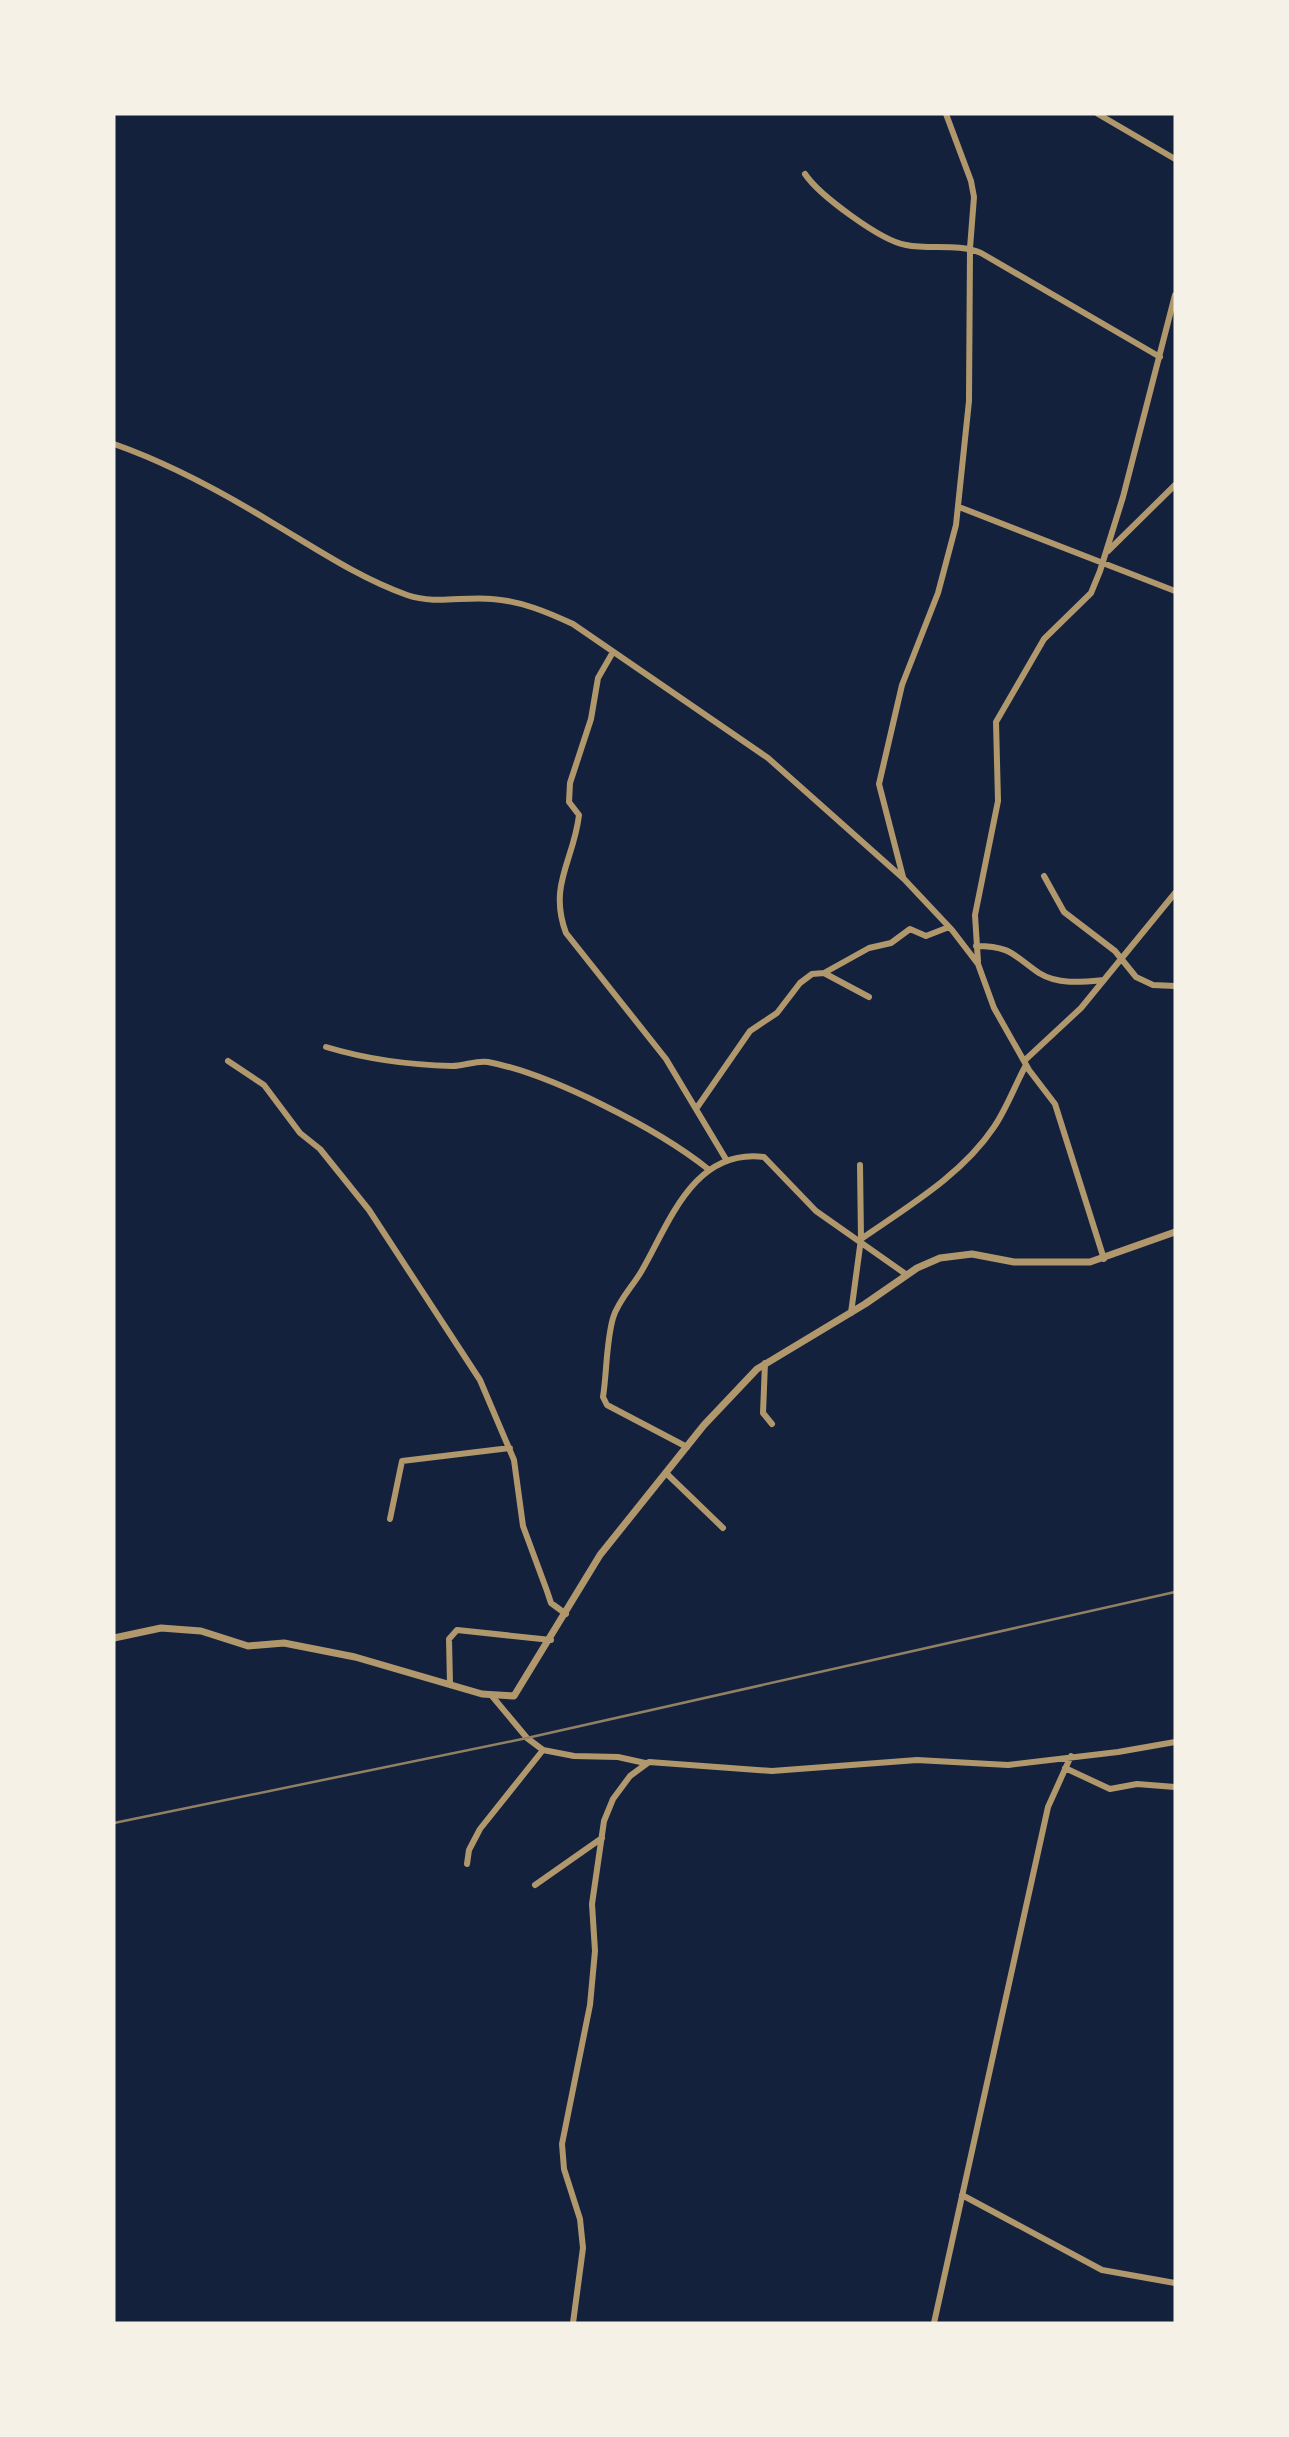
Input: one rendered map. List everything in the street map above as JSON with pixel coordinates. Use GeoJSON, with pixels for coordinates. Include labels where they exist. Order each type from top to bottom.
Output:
{"type":"FeatureCollection","features":[{"type":"Feature","properties":{"kind":"street"},"geometry":{"type":"LineString","coordinates":[[904,879],[890,837],[879,784],[902,685],[938,593],[958,507],[969,401],[970,248],[974,220],[971,181],[946,114]]}},
{"type":"Feature","properties":{"kind":"street"},"geometry":{"type":"LineString","coordinates":[[1098,114],[1175,159]]}},
{"type":"Feature","properties":{"kind":"street"},"geometry":{"type":"LineString","coordinates":[[805,174],[820,192],[841,208],[898,243],[970,248],[1017,272],[1160,357]]}},
{"type":"Feature","properties":{"kind":"street"},"geometry":{"type":"LineString","coordinates":[[1104,1259],[1055,1104],[1025,1063],[994,1008],[978,964],[975,915],[998,801],[996,742],[999,713],[1051,629],[1091,593],[1106,553],[1175,295]]}},
{"type":"Feature","properties":{"kind":"street"},"geometry":{"type":"LineString","coordinates":[[114,444],[146,456],[270,521],[315,550],[407,594],[432,601],[490,598],[534,608],[573,624],[768,758],[904,879],[949,927],[978,964]]}},
{"type":"Feature","properties":{"kind":"street"},"geometry":{"type":"LineString","coordinates":[[1106,553],[1175,485]]}},
{"type":"Feature","properties":{"kind":"street"},"geometry":{"type":"LineString","coordinates":[[958,507],[1175,591]]}},
{"type":"Feature","properties":{"kind":"street"},"geometry":{"type":"LineString","coordinates":[[612,652],[598,678],[591,719],[570,783],[568,796],[579,815],[564,865],[558,906],[566,933],[666,1059],[727,1161]]}},
{"type":"Feature","properties":{"kind":"street"},"geometry":{"type":"LineString","coordinates":[[1044,876],[1064,912],[1101,939],[1144,983],[1175,986]]}},
{"type":"Feature","properties":{"kind":"street"},"geometry":{"type":"LineString","coordinates":[[861,1242],[937,1185],[982,1142],[994,1127],[1025,1063],[1081,1008],[1175,893]]}},
{"type":"Feature","properties":{"kind":"street"},"geometry":{"type":"LineString","coordinates":[[824,973],[869,948],[891,943],[911,929],[926,936],[949,927]]}},
{"type":"Feature","properties":{"kind":"street"},"geometry":{"type":"LineString","coordinates":[[976,946],[1013,951],[1040,974],[1054,978],[1082,983],[1105,980]]}},
{"type":"Feature","properties":{"kind":"street"},"geometry":{"type":"LineString","coordinates":[[696,1109],[750,1031],[777,1013],[800,983],[817,972],[824,973],[869,997]]}},
{"type":"Feature","properties":{"kind":"street"},"geometry":{"type":"LineString","coordinates":[[326,1047],[371,1059],[452,1066],[486,1061],[509,1068],[581,1097],[655,1132],[708,1169]]}},
{"type":"Feature","properties":{"kind":"street"},"geometry":{"type":"LineString","coordinates":[[228,1061],[264,1085],[300,1133],[320,1149],[369,1210],[480,1380],[510,1448],[523,1526],[551,1603],[566,1614]]}},
{"type":"Feature","properties":{"kind":"street"},"geometry":{"type":"LineString","coordinates":[[687,1447],[607,1405],[603,1397],[614,1315],[643,1270],[662,1229],[708,1169],[727,1161],[758,1156],[769,1160],[816,1211],[907,1275]]}},
{"type":"Feature","properties":{"kind":"street"},"geometry":{"type":"LineString","coordinates":[[851,1313],[861,1242],[860,1165]]}},
{"type":"Feature","properties":{"kind":"street"},"geometry":{"type":"LineString","coordinates":[[114,1639],[161,1629],[201,1631],[248,1646],[284,1643],[355,1657],[492,1696],[508,1698],[518,1694],[600,1555],[740,1384],[765,1363],[851,1313],[928,1263],[972,1254],[1014,1262],[1090,1262],[1175,1232]]}},
{"type":"Feature","properties":{"kind":"street"},"geometry":{"type":"LineString","coordinates":[[765,1363],[763,1413],[772,1424]]}},
{"type":"Feature","properties":{"kind":"street"},"geometry":{"type":"LineString","coordinates":[[390,1519],[402,1461],[510,1448]]}},
{"type":"Feature","properties":{"kind":"street"},"geometry":{"type":"LineString","coordinates":[[666,1473],[723,1528]]}},
{"type":"Feature","properties":{"kind":"street"},"geometry":{"type":"LineString","coordinates":[[450,1684],[449,1639],[457,1630],[551,1640]]}},
{"type":"Feature","properties":{"kind":"street"},"geometry":{"type":"LineString","coordinates":[[492,1696],[527,1738],[543,1750],[574,1756],[618,1756],[645,1763],[802,1770],[917,1760],[1009,1765],[1175,1742]]}},
{"type":"Feature","properties":{"kind":"street"},"geometry":{"type":"LineString","coordinates":[[467,1864],[469,1850],[480,1829],[543,1750]]}},
{"type":"Feature","properties":{"kind":"street"},"geometry":{"type":"LineString","coordinates":[[934,2323],[1048,1807],[1071,1756]]}},
{"type":"Feature","properties":{"kind":"street"},"geometry":{"type":"LineString","coordinates":[[573,2323],[583,2248],[580,2218],[564,2169],[562,2144],[590,2005],[595,1951],[592,1904],[604,1821],[621,1786],[645,1763]]}},
{"type":"Feature","properties":{"kind":"street"},"geometry":{"type":"LineString","coordinates":[[1065,1768],[1110,1788],[1137,1784],[1175,1787]]}},
{"type":"Feature","properties":{"kind":"street"},"geometry":{"type":"LineString","coordinates":[[535,1885],[601,1838]]}},
{"type":"Feature","properties":{"kind":"street"},"geometry":{"type":"LineString","coordinates":[[962,2195],[1102,2270],[1175,2283]]}},
{"type":"Feature","properties":{"kind":"railway"},"geometry":{"type":"LineString","coordinates":[[114,1823],[527,1738],[1175,1592]]}}]}
